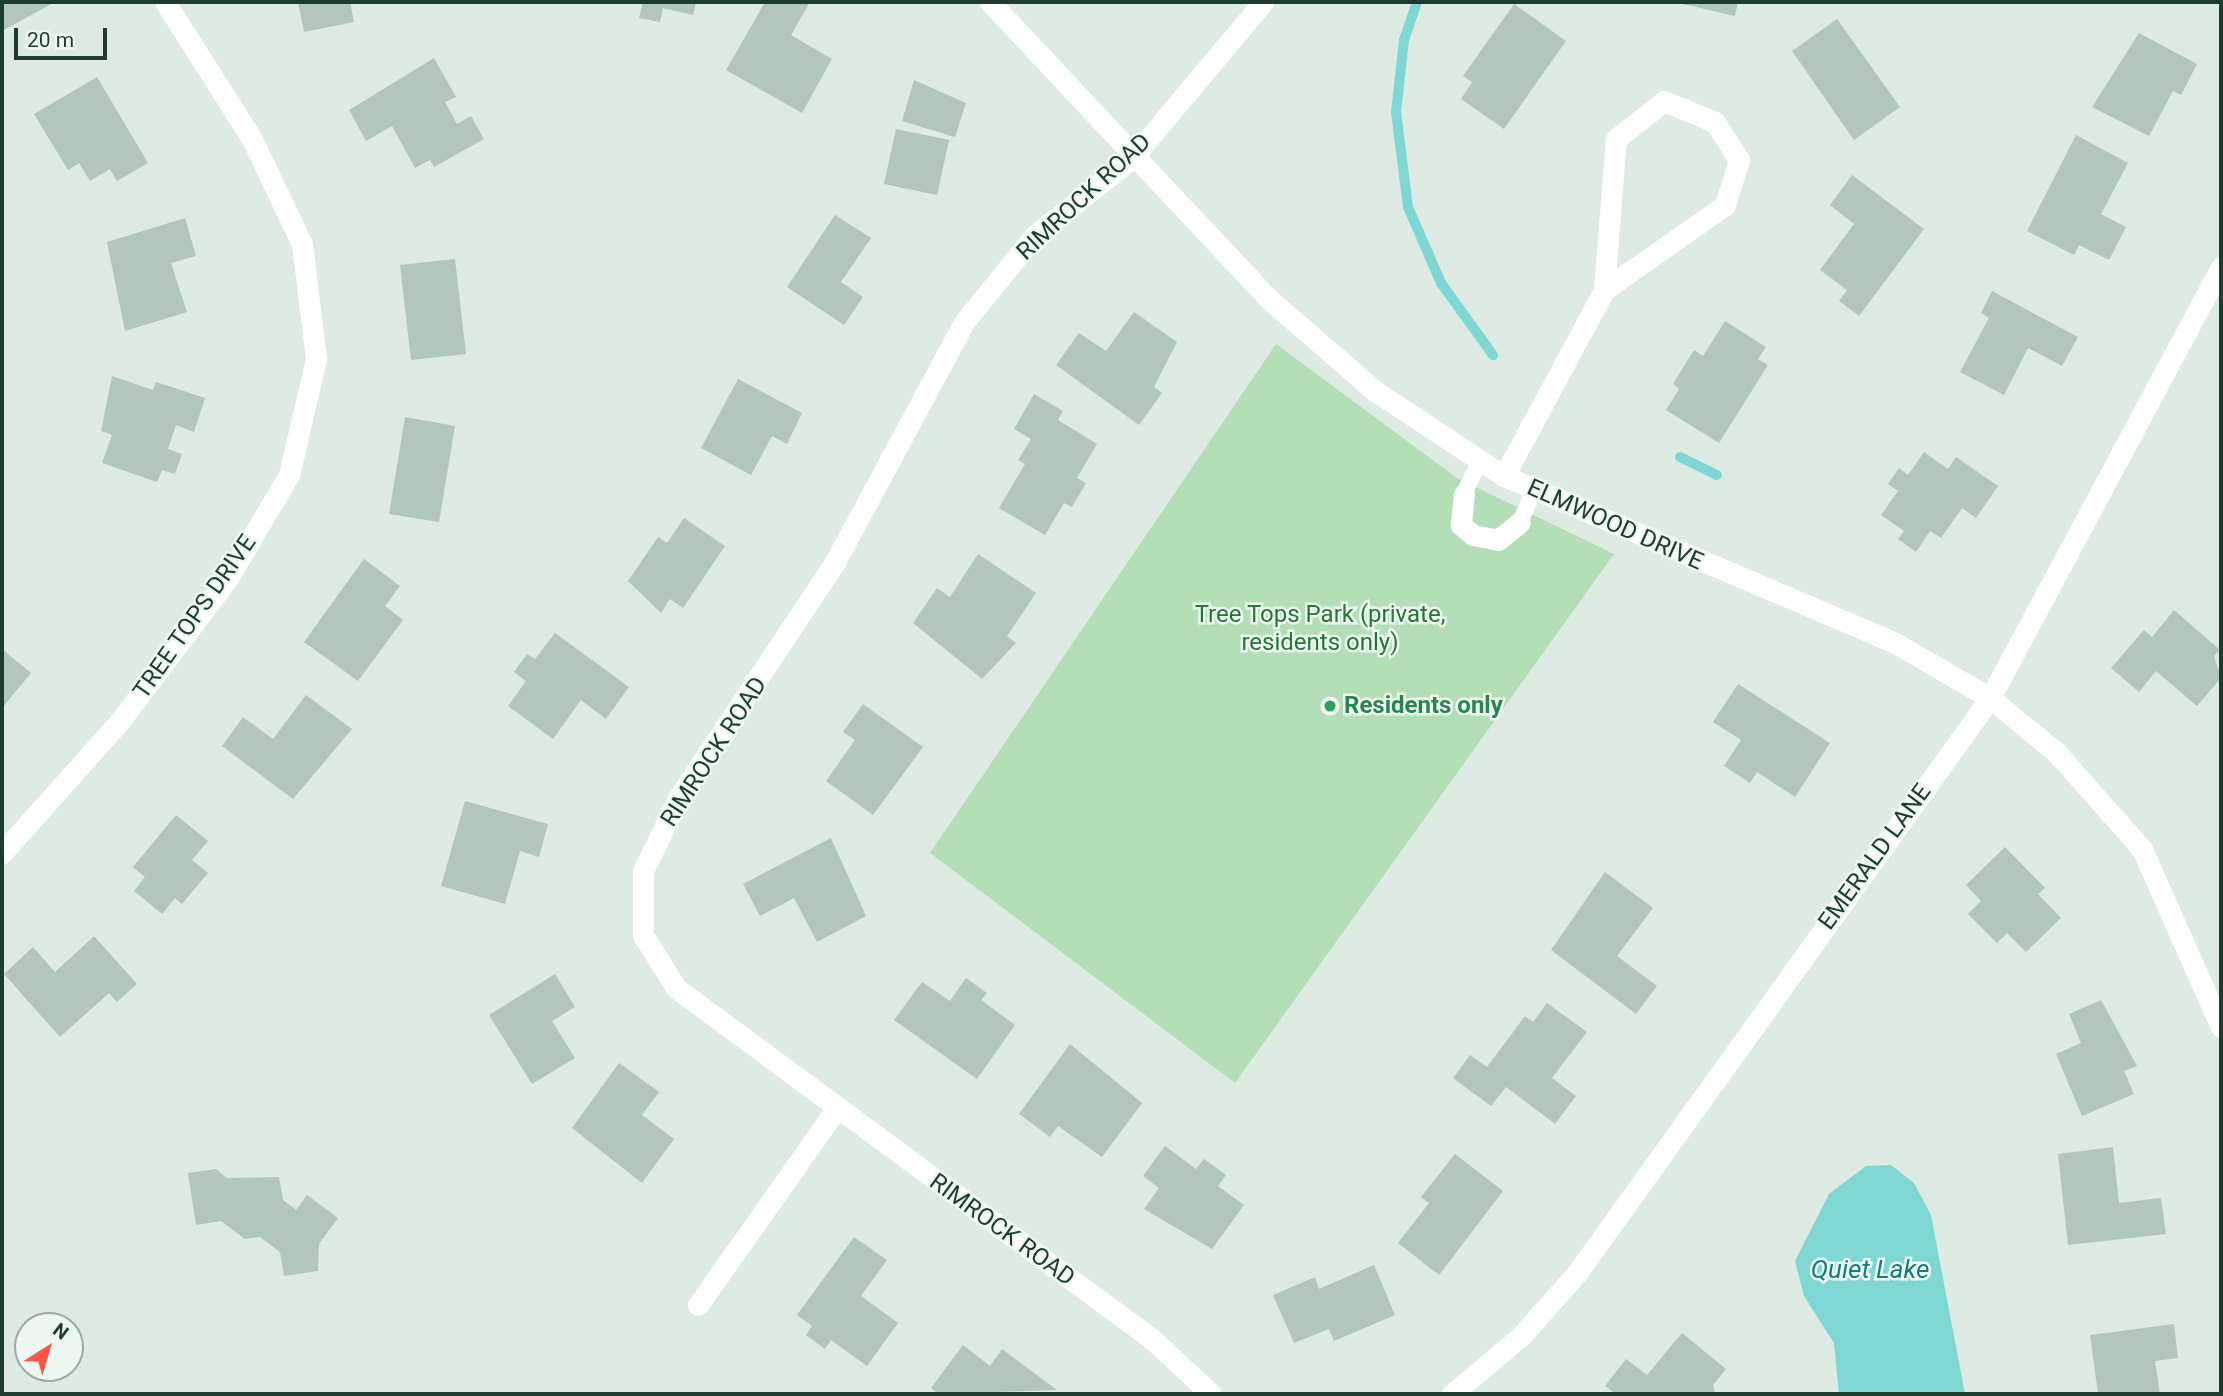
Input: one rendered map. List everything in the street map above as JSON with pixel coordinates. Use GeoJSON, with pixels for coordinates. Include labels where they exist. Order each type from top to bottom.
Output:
{"type":"FeatureCollection","features":[{"type":"Feature","properties":{"kind":"street","name":"TREE TOPS DRIVE"},"geometry":{"type":"LineString","coordinates":[[2,853],[120,721],[228,578],[289,475],[316,359],[302,244],[252,139],[165,2]]}},
{"type":"Feature","properties":{"kind":"street","name":"ELMWOOD DRIVE"},"geometry":{"type":"LineString","coordinates":[[990,2],[1037,45],[1133,156],[1270,300],[1375,391],[1504,476],[1897,644],[1990,698],[2057,753],[2142,849],[2221,1027]]}},
{"type":"Feature","properties":{"kind":"street","name":"RIMROCK ROAD"},"geometry":{"type":"LineString","coordinates":[[1210,1394],[1152,1339],[676,988],[643,935],[643,871],[679,797],[835,562],[965,321],[1035,235],[1133,156],[1263,2]]}},
{"type":"Feature","properties":{"kind":"street"},"geometry":{"type":"LineString","coordinates":[[1504,476],[1604,290],[1616,139],[1664,101],[1715,122],[1739,160],[1725,205],[1604,290]]}},
{"type":"Feature","properties":{"kind":"street","name":"EMERALD LANE"},"geometry":{"type":"LineString","coordinates":[[1452,1394],[1521,1336],[1577,1273],[1990,698],[2221,267]]}},
{"type":"Feature","properties":{"kind":"street"},"geometry":{"type":"LineString","coordinates":[[1464,494],[1461,525],[1473,535],[1498,540],[1520,522]]}},
{"type":"Feature","properties":{"kind":"street"},"geometry":{"type":"LineString","coordinates":[[698,1306],[837,1108]]}},
{"type":"Feature","properties":{"kind":"lane"},"geometry":{"type":"LineString","coordinates":[[1464,494],[1480,460]]}},
{"type":"Feature","properties":{"kind":"lane"},"geometry":{"type":"LineString","coordinates":[[1520,522],[1534,490]]}},
{"type":"Feature","properties":{"kind":"green space","name":"Tree Tops Park (private, residents only)"},"geometry":{"type":"Polygon","coordinates":[[[1276,344],[1457,478],[1614,554],[1235,1083],[930,853],[1276,344]]]}},
{"type":"Feature","properties":{"kind":"water","name":"Quiet Lake"},"geometry":{"type":"Polygon","coordinates":[[[1891,1165],[1914,1183],[1931,1215],[1965,1394],[1839,1394],[1834,1343],[1804,1296],[1795,1261],[1829,1194],[1866,1166],[1891,1165]]]}},
{"type":"Feature","properties":{"kind":"building"},"geometry":{"type":"Polygon","coordinates":[[[2,2],[55,2],[2,31],[2,2]]]}},
{"type":"Feature","properties":{"kind":"building"},"geometry":{"type":"Polygon","coordinates":[[[298,2],[350,2],[354,22],[304,32],[298,2]]]}},
{"type":"Feature","properties":{"kind":"building"},"geometry":{"type":"Polygon","coordinates":[[[643,2],[696,2],[693,15],[663,8],[660,22],[639,18],[643,2]]]}},
{"type":"Feature","properties":{"kind":"building"},"geometry":{"type":"Polygon","coordinates":[[[765,2],[810,2],[791,35],[832,59],[802,113],[726,70],[765,2]]]}},
{"type":"Feature","properties":{"kind":"building"},"geometry":{"type":"Polygon","coordinates":[[[1674,2],[1738,2],[1735,16],[1674,2]]]}},
{"type":"Feature","properties":{"kind":"building"},"geometry":{"type":"Polygon","coordinates":[[[1514,4],[1566,41],[1504,129],[1461,99],[1472,82],[1463,76],[1514,4]]]}},
{"type":"Feature","properties":{"kind":"building"},"geometry":{"type":"Polygon","coordinates":[[[1837,19],[1900,107],[1854,140],[1792,51],[1837,19]]]}},
{"type":"Feature","properties":{"kind":"building"},"geometry":{"type":"Polygon","coordinates":[[[2139,33],[2197,64],[2181,95],[2173,91],[2149,136],[2092,107],[2139,33]]]}},
{"type":"Feature","properties":{"kind":"building"},"geometry":{"type":"Polygon","coordinates":[[[434,58],[456,97],[445,102],[457,124],[471,116],[484,139],[434,167],[430,160],[415,168],[392,126],[366,141],[349,110],[434,58]]]}},
{"type":"Feature","properties":{"kind":"building"},"geometry":{"type":"Polygon","coordinates":[[[97,77],[148,163],[117,181],[110,169],[90,181],[79,163],[68,170],[34,114],[97,77]]]}},
{"type":"Feature","properties":{"kind":"building"},"geometry":{"type":"Polygon","coordinates":[[[914,80],[966,103],[955,137],[902,121],[914,80]]]}},
{"type":"Feature","properties":{"kind":"building"},"geometry":{"type":"Polygon","coordinates":[[[896,129],[949,140],[937,195],[884,184],[896,129]]]}},
{"type":"Feature","properties":{"kind":"building"},"geometry":{"type":"Polygon","coordinates":[[[2076,135],[2128,163],[2101,214],[2126,227],[2109,260],[2079,245],[2074,255],[2027,231],[2076,135]]]}},
{"type":"Feature","properties":{"kind":"building"},"geometry":{"type":"Polygon","coordinates":[[[1852,175],[1924,229],[1859,316],[1839,301],[1847,290],[1820,270],[1854,224],[1830,205],[1852,175]]]}},
{"type":"Feature","properties":{"kind":"building"},"geometry":{"type":"Polygon","coordinates":[[[835,215],[871,238],[841,282],[863,297],[844,325],[787,287],[835,215]]]}},
{"type":"Feature","properties":{"kind":"building"},"geometry":{"type":"Polygon","coordinates":[[[185,218],[196,256],[171,263],[187,312],[125,331],[107,242],[185,218]]]}},
{"type":"Feature","properties":{"kind":"building"},"geometry":{"type":"Polygon","coordinates":[[[455,259],[466,354],[411,360],[400,265],[455,259]]]}},
{"type":"Feature","properties":{"kind":"building"},"geometry":{"type":"Polygon","coordinates":[[[1992,291],[2078,337],[2062,366],[2028,348],[2004,395],[1960,372],[1989,318],[1981,313],[1992,291]]]}},
{"type":"Feature","properties":{"kind":"building"},"geometry":{"type":"Polygon","coordinates":[[[1134,312],[1177,342],[1154,387],[1162,393],[1139,425],[1056,365],[1079,333],[1106,351],[1134,312]]]}},
{"type":"Feature","properties":{"kind":"building"},"geometry":{"type":"Polygon","coordinates":[[[1725,321],[1766,347],[1758,359],[1768,365],[1719,443],[1666,410],[1679,389],[1673,384],[1694,350],[1703,356],[1725,321]]]}},
{"type":"Feature","properties":{"kind":"building"},"geometry":{"type":"Polygon","coordinates":[[[112,376],[153,390],[156,382],[205,398],[194,432],[176,425],[168,449],[182,454],[175,474],[162,470],[157,482],[102,463],[112,435],[101,431],[112,376]]]}},
{"type":"Feature","properties":{"kind":"building"},"geometry":{"type":"Polygon","coordinates":[[[738,379],[802,413],[787,444],[772,436],[751,475],[701,448],[738,379]]]}},
{"type":"Feature","properties":{"kind":"building"},"geometry":{"type":"Polygon","coordinates":[[[1034,394],[1063,411],[1058,420],[1097,444],[1077,478],[1086,483],[1072,507],[1064,503],[1045,535],[999,508],[1025,464],[1018,460],[1031,439],[1014,429],[1034,394]]]}},
{"type":"Feature","properties":{"kind":"building"},"geometry":{"type":"Polygon","coordinates":[[[405,417],[455,426],[439,522],[389,514],[405,417]]]}},
{"type":"Feature","properties":{"kind":"building"},"geometry":{"type":"Polygon","coordinates":[[[1924,452],[1948,469],[1956,457],[1998,486],[1976,518],[1962,508],[1941,538],[1930,531],[1916,552],[1898,539],[1904,531],[1881,515],[1898,491],[1888,484],[1899,468],[1908,475],[1924,452]]]}},
{"type":"Feature","properties":{"kind":"building"},"geometry":{"type":"Polygon","coordinates":[[[684,518],[725,546],[683,608],[670,599],[661,613],[628,581],[658,537],[667,543],[684,518]]]}},
{"type":"Feature","properties":{"kind":"building"},"geometry":{"type":"Polygon","coordinates":[[[978,554],[1036,593],[1007,636],[1016,643],[982,679],[913,623],[937,588],[950,597],[978,554]]]}},
{"type":"Feature","properties":{"kind":"building"},"geometry":{"type":"Polygon","coordinates":[[[364,559],[400,586],[385,606],[403,620],[358,681],[304,642],[364,559]]]}},
{"type":"Feature","properties":{"kind":"building"},"geometry":{"type":"Polygon","coordinates":[[[2174,610],[2220,650],[2214,656],[2221,678],[2197,706],[2156,671],[2139,692],[2111,668],[2144,630],[2152,637],[2174,610]]]}},
{"type":"Feature","properties":{"kind":"building"},"geometry":{"type":"Polygon","coordinates":[[[555,633],[629,687],[606,719],[581,700],[553,739],[508,706],[526,681],[514,672],[527,654],[535,659],[555,633]]]}},
{"type":"Feature","properties":{"kind":"building"},"geometry":{"type":"Polygon","coordinates":[[[2,649],[31,673],[2,708],[2,649]]]}},
{"type":"Feature","properties":{"kind":"building"},"geometry":{"type":"Polygon","coordinates":[[[1738,684],[1830,743],[1795,797],[1757,772],[1750,783],[1724,766],[1741,740],[1713,722],[1738,684]]]}},
{"type":"Feature","properties":{"kind":"building"},"geometry":{"type":"Polygon","coordinates":[[[306,695],[352,729],[293,799],[222,746],[243,717],[273,739],[306,695]]]}},
{"type":"Feature","properties":{"kind":"building"},"geometry":{"type":"Polygon","coordinates":[[[863,704],[923,747],[873,815],[826,781],[855,740],[843,732],[863,704]]]}},
{"type":"Feature","properties":{"kind":"building"},"geometry":{"type":"Polygon","coordinates":[[[465,801],[548,824],[539,857],[520,851],[505,904],[441,886],[465,801]]]}},
{"type":"Feature","properties":{"kind":"building"},"geometry":{"type":"Polygon","coordinates":[[[176,815],[208,841],[192,860],[208,873],[182,904],[175,898],[162,914],[134,891],[145,877],[133,867],[176,815]]]}},
{"type":"Feature","properties":{"kind":"building"},"geometry":{"type":"Polygon","coordinates":[[[831,838],[866,916],[817,942],[794,898],[760,916],[743,884],[831,838]]]}},
{"type":"Feature","properties":{"kind":"building"},"geometry":{"type":"Polygon","coordinates":[[[2005,847],[2045,888],[2038,894],[2061,918],[2026,952],[2007,933],[1997,943],[1968,914],[1981,901],[1966,885],[2005,847]]]}},
{"type":"Feature","properties":{"kind":"building"},"geometry":{"type":"Polygon","coordinates":[[[1605,872],[1653,908],[1617,956],[1657,986],[1636,1014],[1551,950],[1605,872]]]}},
{"type":"Feature","properties":{"kind":"building"},"geometry":{"type":"Polygon","coordinates":[[[94,936],[137,984],[117,1002],[109,993],[60,1037],[4,974],[33,947],[55,972],[94,936]]]}},
{"type":"Feature","properties":{"kind":"building"},"geometry":{"type":"Polygon","coordinates":[[[555,974],[575,1007],[552,1021],[575,1058],[532,1084],[489,1015],[555,974]]]}},
{"type":"Feature","properties":{"kind":"building"},"geometry":{"type":"Polygon","coordinates":[[[966,978],[987,993],[981,1000],[1015,1025],[977,1079],[894,1020],[922,982],[950,1001],[966,978]]]}},
{"type":"Feature","properties":{"kind":"building"},"geometry":{"type":"Polygon","coordinates":[[[2101,1000],[2137,1066],[2124,1071],[2134,1094],[2082,1116],[2056,1054],[2081,1043],[2069,1014],[2101,1000]]]}},
{"type":"Feature","properties":{"kind":"building"},"geometry":{"type":"Polygon","coordinates":[[[1547,1003],[1587,1032],[1552,1078],[1576,1096],[1555,1124],[1506,1087],[1491,1106],[1453,1078],[1470,1055],[1487,1067],[1525,1016],[1533,1022],[1547,1003]]]}},
{"type":"Feature","properties":{"kind":"building"},"geometry":{"type":"Polygon","coordinates":[[[1070,1044],[1142,1103],[1102,1157],[1058,1126],[1050,1137],[1019,1114],[1070,1044]]]}},
{"type":"Feature","properties":{"kind":"building"},"geometry":{"type":"Polygon","coordinates":[[[619,1063],[659,1092],[642,1115],[674,1139],[642,1183],[572,1128],[619,1063]]]}},
{"type":"Feature","properties":{"kind":"building"},"geometry":{"type":"Polygon","coordinates":[[[1165,1146],[1196,1169],[1204,1159],[1226,1175],[1218,1186],[1244,1205],[1212,1249],[1144,1209],[1159,1188],[1143,1176],[1165,1146]]]}},
{"type":"Feature","properties":{"kind":"building"},"geometry":{"type":"Polygon","coordinates":[[[2113,1147],[2119,1203],[2161,1198],[2166,1234],[2068,1245],[2058,1154],[2113,1147]]]}},
{"type":"Feature","properties":{"kind":"building"},"geometry":{"type":"Polygon","coordinates":[[[1455,1154],[1503,1191],[1439,1275],[1398,1243],[1429,1203],[1421,1197],[1455,1154]]]}},
{"type":"Feature","properties":{"kind":"building"},"geometry":{"type":"Polygon","coordinates":[[[216,1169],[227,1178],[279,1177],[283,1200],[296,1210],[307,1195],[338,1218],[319,1244],[318,1271],[284,1276],[280,1252],[260,1237],[245,1239],[221,1221],[196,1225],[188,1173],[216,1169]]]}},
{"type":"Feature","properties":{"kind":"building"},"geometry":{"type":"Polygon","coordinates":[[[854,1237],[887,1260],[861,1296],[898,1323],[867,1366],[831,1340],[825,1349],[806,1335],[812,1326],[797,1315],[854,1237]]]}},
{"type":"Feature","properties":{"kind":"building"},"geometry":{"type":"Polygon","coordinates":[[[1374,1265],[1395,1315],[1334,1341],[1329,1329],[1294,1343],[1273,1295],[1315,1277],[1319,1289],[1374,1265]]]}},
{"type":"Feature","properties":{"kind":"building"},"geometry":{"type":"Polygon","coordinates":[[[2174,1324],[2178,1358],[2155,1361],[2160,1394],[2098,1394],[2090,1335],[2174,1324]]]}},
{"type":"Feature","properties":{"kind":"building"},"geometry":{"type":"Polygon","coordinates":[[[1682,1333],[1726,1369],[1713,1385],[1715,1394],[1616,1394],[1605,1386],[1626,1359],[1647,1375],[1682,1333]]]}},
{"type":"Feature","properties":{"kind":"building"},"geometry":{"type":"Polygon","coordinates":[[[963,1345],[990,1366],[1002,1349],[1057,1390],[939,1394],[931,1388],[963,1345]]]}},
{"type":"Feature","properties":{"kind":"waterway"},"geometry":{"type":"LineString","coordinates":[[1417,2],[1404,40],[1396,112],[1408,207],[1441,283],[1493,355]]}},
{"type":"Feature","properties":{"kind":"waterway"},"geometry":{"type":"LineString","coordinates":[[1680,457],[1717,475]]}},
{"type":"Feature","properties":{"kind":"place","name":"Residents only"},"geometry":{"type":"Point","coordinates":[1330,706]}}]}
